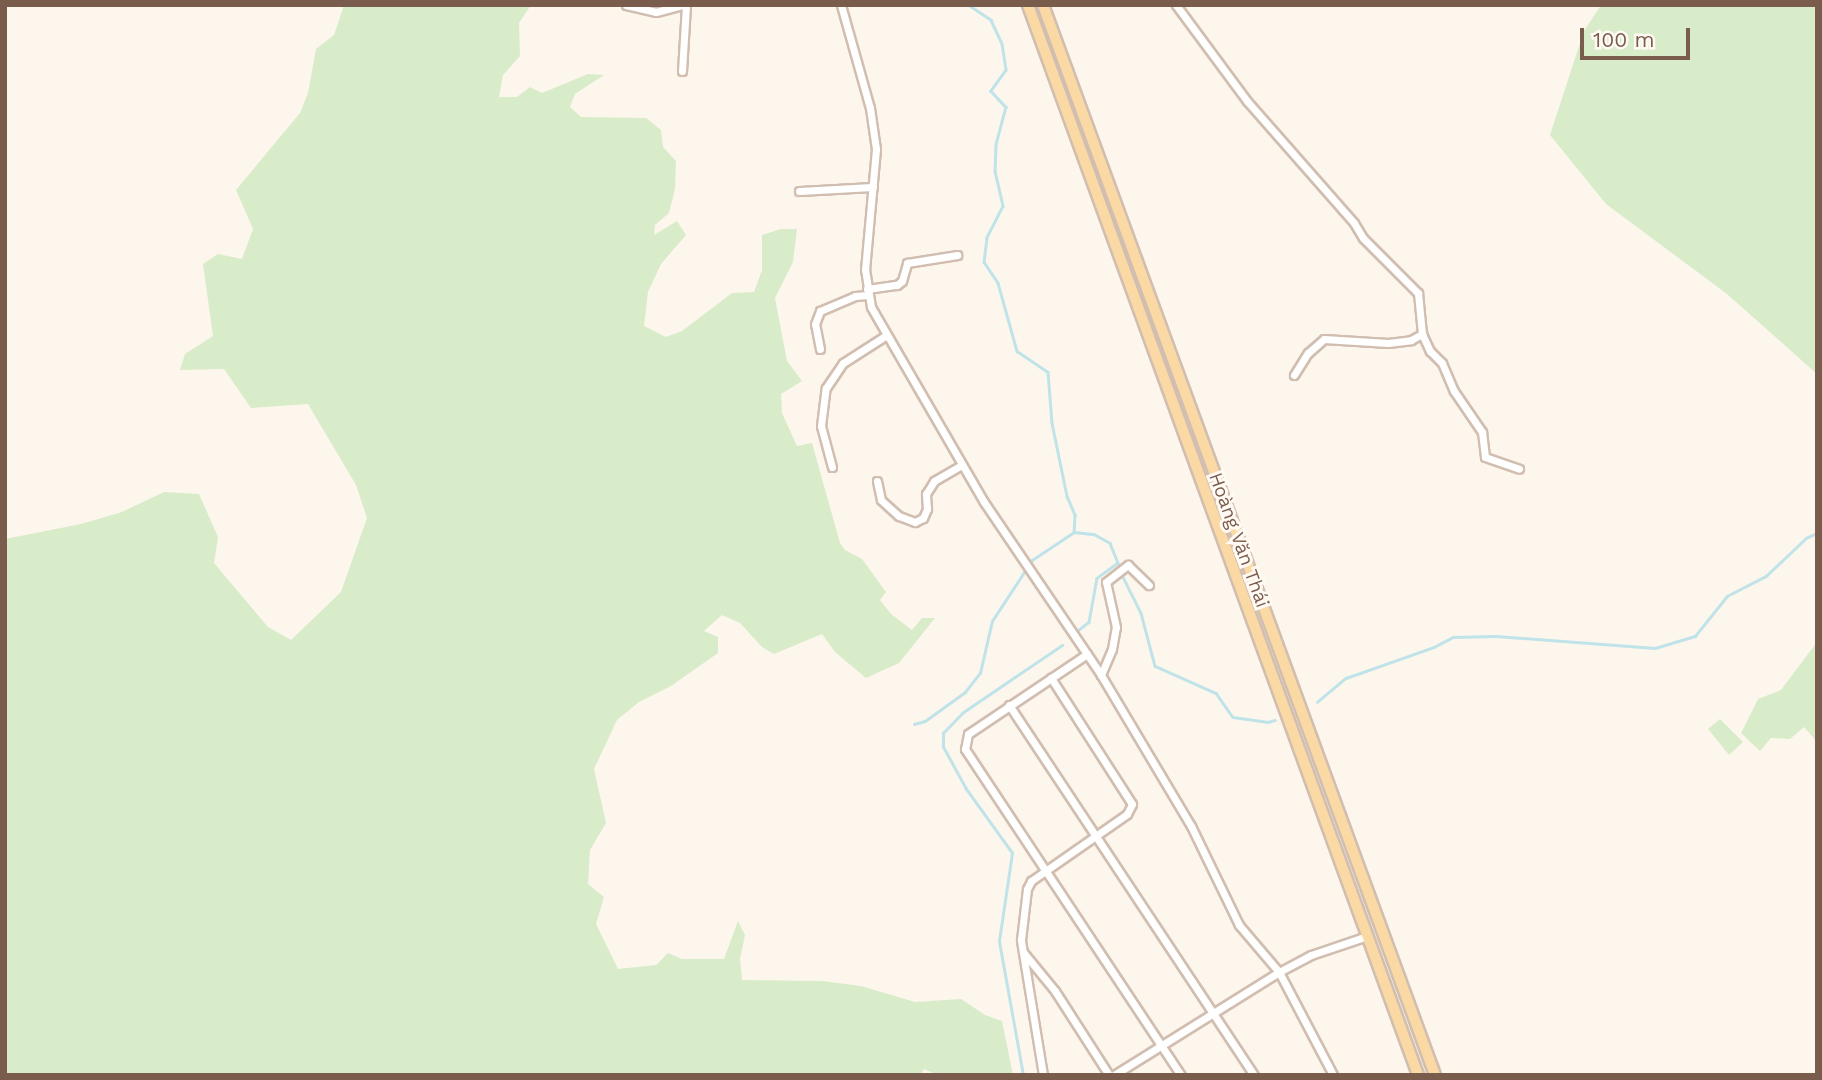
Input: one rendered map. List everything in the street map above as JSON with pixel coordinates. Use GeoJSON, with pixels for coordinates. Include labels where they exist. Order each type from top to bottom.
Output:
{"type":"FeatureCollection","features":[{"type":"Feature","properties":{"kind":"main road","name":"Hoàng Văn Thái"},"geometry":{"type":"LineString","coordinates":[[1027,5],[1418,1075]]}},
{"type":"Feature","properties":{"kind":"main road","name":"Hoàng Văn Thái"},"geometry":{"type":"LineString","coordinates":[[1043,5],[1435,1075]]}},
{"type":"Feature","properties":{"kind":"main road"},"geometry":{"type":"LineString","coordinates":[[1367,936],[1381,931]]}},
{"type":"Feature","properties":{"kind":"street"},"geometry":{"type":"LineString","coordinates":[[626,5],[656,12],[685,5],[682,71]]}},
{"type":"Feature","properties":{"kind":"street"},"geometry":{"type":"LineString","coordinates":[[841,5],[870,108],[876,149],[865,269],[867,292],[885,336],[962,465],[1101,675],[1191,827],[1238,925],[1279,972],[1333,1075]]}},
{"type":"Feature","properties":{"kind":"street"},"geometry":{"type":"LineString","coordinates":[[1176,5],[1247,101],[1354,223],[1363,238],[1418,293],[1422,334],[1442,363],[1454,391],[1482,432],[1485,457],[1519,469]]}},
{"type":"Feature","properties":{"kind":"street"},"geometry":{"type":"LineString","coordinates":[[799,191],[873,187]]}},
{"type":"Feature","properties":{"kind":"street"},"geometry":{"type":"LineString","coordinates":[[820,349],[815,324],[820,311],[845,299],[897,285],[902,281],[907,263],[957,255]]}},
{"type":"Feature","properties":{"kind":"street"},"geometry":{"type":"LineString","coordinates":[[1294,375],[1308,354],[1324,339],[1388,343],[1411,340],[1422,334]]}},
{"type":"Feature","properties":{"kind":"street"},"geometry":{"type":"LineString","coordinates":[[832,467],[821,426],[826,387],[843,363],[885,336]]}},
{"type":"Feature","properties":{"kind":"street"},"geometry":{"type":"LineString","coordinates":[[877,481],[881,500],[899,516],[915,522],[923,518],[927,509],[926,494],[934,481],[962,465]]}},
{"type":"Feature","properties":{"kind":"street"},"geometry":{"type":"LineString","coordinates":[[1101,675],[1112,649],[1116,627],[1107,587],[1108,578],[1128,565],[1149,585]]}},
{"type":"Feature","properties":{"kind":"street"},"geometry":{"type":"LineString","coordinates":[[1087,654],[968,734],[965,749],[1181,1075]]}},
{"type":"Feature","properties":{"kind":"street"},"geometry":{"type":"LineString","coordinates":[[1043,1075],[1021,940],[1027,889],[1031,881],[1128,814],[1131,800],[1051,678]]}},
{"type":"Feature","properties":{"kind":"street"},"geometry":{"type":"LineString","coordinates":[[1009,705],[1254,1075]]}},
{"type":"Feature","properties":{"kind":"street"},"geometry":{"type":"LineString","coordinates":[[1114,1075],[1279,972],[1311,955],[1367,936]]}},
{"type":"Feature","properties":{"kind":"street"},"geometry":{"type":"LineString","coordinates":[[1023,952],[1055,991],[1109,1075]]}},
{"type":"Feature","properties":{"kind":"green space"},"geometry":{"type":"Polygon","coordinates":[[[344,5],[531,5],[519,23],[520,56],[503,75],[499,97],[517,97],[530,87],[542,93],[588,74],[604,75],[575,94],[570,107],[581,117],[646,118],[661,130],[663,147],[676,161],[675,189],[669,213],[655,225],[654,235],[677,221],[686,235],[661,264],[648,292],[644,326],[666,337],[682,331],[732,293],[754,292],[762,270],[762,235],[781,229],[797,229],[793,262],[775,298],[787,361],[802,381],[781,394],[782,413],[797,446],[812,443],[840,543],[845,550],[862,559],[886,592],[880,600],[891,614],[912,630],[922,618],[935,618],[899,663],[866,678],[835,652],[822,634],[774,654],[762,647],[740,623],[722,615],[704,631],[718,637],[718,653],[671,686],[639,702],[617,720],[594,769],[606,823],[590,850],[588,884],[604,897],[596,924],[618,969],[656,965],[668,953],[682,959],[724,959],[738,921],[745,935],[740,959],[742,980],[822,981],[861,986],[915,1002],[961,999],[985,1015],[1002,1021],[1013,1075],[938,1075],[924,1069],[920,1075],[5,1075],[5,539],[81,524],[122,512],[164,492],[199,494],[218,537],[214,563],[268,627],[291,640],[341,592],[367,518],[356,485],[308,404],[251,408],[224,369],[180,370],[185,354],[213,336],[203,264],[218,254],[242,259],[253,229],[236,190],[300,113],[308,93],[316,49],[334,35],[344,5]]]}},
{"type":"Feature","properties":{"kind":"green space"},"geometry":{"type":"Polygon","coordinates":[[[1601,5],[1817,5],[1817,374],[1727,294],[1606,204],[1550,135],[1584,31],[1601,5]]]}},
{"type":"Feature","properties":{"kind":"green space"},"geometry":{"type":"Polygon","coordinates":[[[1817,642],[1817,742],[1804,727],[1790,739],[1771,738],[1760,751],[1741,733],[1758,699],[1781,690],[1817,642]]]}},
{"type":"Feature","properties":{"kind":"green space"},"geometry":{"type":"Polygon","coordinates":[[[1720,719],[1743,742],[1729,755],[1708,729],[1720,719]]]}},
{"type":"Feature","properties":{"kind":"waterway"},"geometry":{"type":"LineString","coordinates":[[969,5],[991,20],[1002,44],[1006,70],[991,91],[1006,107],[996,144],[995,171],[1003,206],[987,238],[984,262],[998,283],[1017,351],[1048,372],[1052,423],[1067,496],[1075,515],[1074,532]]}},
{"type":"Feature","properties":{"kind":"waterway"},"geometry":{"type":"LineString","coordinates":[[914,724],[925,721],[965,692],[980,673],[992,621],[1032,560],[1074,532],[1094,534],[1110,543],[1118,563],[1097,578],[1089,622],[1078,631]]}},
{"type":"Feature","properties":{"kind":"waterway"},"geometry":{"type":"LineString","coordinates":[[1317,702],[1346,678],[1434,647],[1453,637],[1496,636],[1655,648],[1695,636],[1727,596],[1766,576],[1806,538],[1817,533]]}},
{"type":"Feature","properties":{"kind":"waterway"},"geometry":{"type":"LineString","coordinates":[[1122,575],[1141,613],[1155,666],[1216,693],[1233,717],[1268,722],[1275,720]]}},
{"type":"Feature","properties":{"kind":"waterway"},"geometry":{"type":"LineString","coordinates":[[1023,1075],[999,941],[1012,853],[966,789],[943,747],[943,733],[962,713],[1062,645]]}}]}
